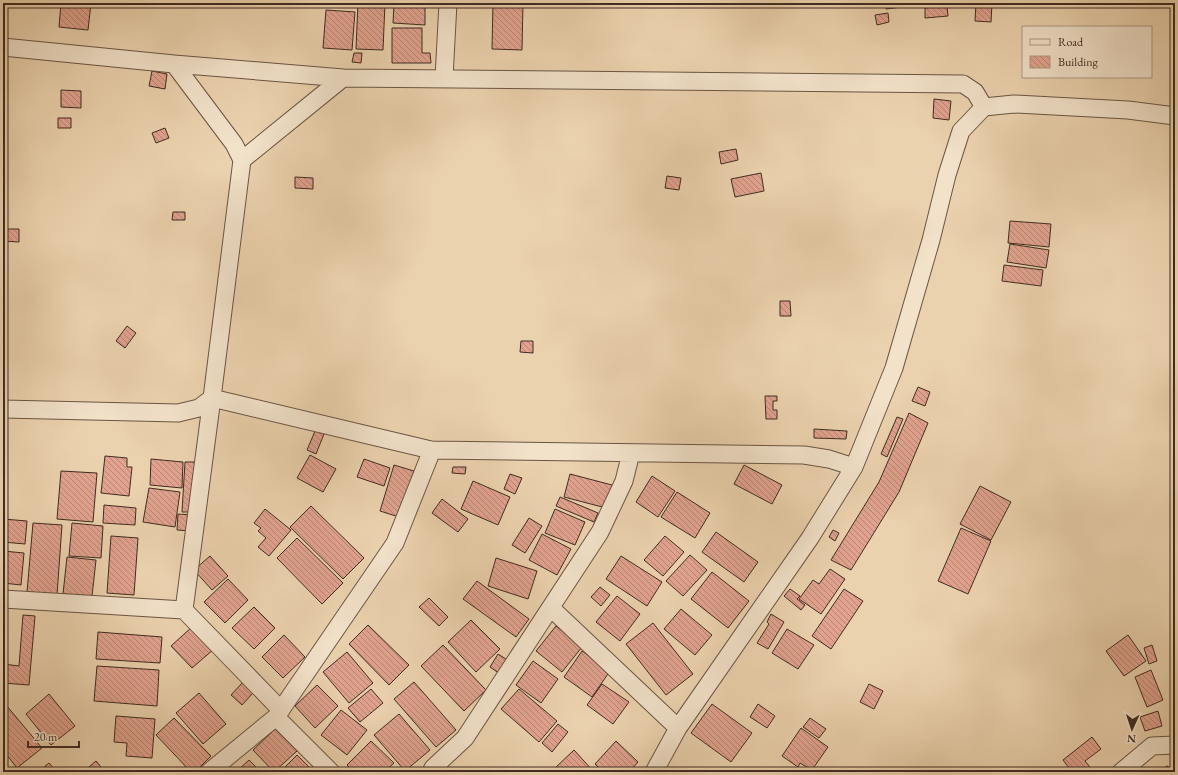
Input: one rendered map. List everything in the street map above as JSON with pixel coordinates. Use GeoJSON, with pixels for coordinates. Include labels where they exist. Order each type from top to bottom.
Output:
{"type":"FeatureCollection","features":[{"type":"Feature","properties":{"kind":"street"},"geometry":{"type":"LineString","coordinates":[[444,78],[448,3]]}},
{"type":"Feature","properties":{"kind":"street"},"geometry":{"type":"LineString","coordinates":[[3,47],[174,64],[343,78],[963,84],[975,92],[984,107]]}},
{"type":"Feature","properties":{"kind":"street"},"geometry":{"type":"LineString","coordinates":[[174,64],[234,144],[242,160],[184,610]]}},
{"type":"Feature","properties":{"kind":"street"},"geometry":{"type":"LineString","coordinates":[[242,160],[343,78]]}},
{"type":"Feature","properties":{"kind":"street"},"geometry":{"type":"LineString","coordinates":[[654,772],[678,728],[810,538],[854,467],[894,368],[931,240],[947,175],[961,131],[984,107],[1014,104],[1128,110],[1175,116]]}},
{"type":"Feature","properties":{"kind":"street"},"geometry":{"type":"LineString","coordinates":[[3,409],[178,413],[199,408],[212,398]]}},
{"type":"Feature","properties":{"kind":"street"},"geometry":{"type":"LineString","coordinates":[[212,398],[432,450],[804,455],[829,459],[854,467]]}},
{"type":"Feature","properties":{"kind":"street"},"geometry":{"type":"LineString","coordinates":[[209,772],[278,714],[395,543],[432,450]]}},
{"type":"Feature","properties":{"kind":"street"},"geometry":{"type":"LineString","coordinates":[[431,772],[433,768],[465,738],[600,532],[624,481],[631,453]]}},
{"type":"Feature","properties":{"kind":"street"},"geometry":{"type":"LineString","coordinates":[[3,599],[184,610],[332,772]]}},
{"type":"Feature","properties":{"kind":"street"},"geometry":{"type":"LineString","coordinates":[[551,608],[678,728]]}},
{"type":"Feature","properties":{"kind":"street"},"geometry":{"type":"LineString","coordinates":[[1121,772],[1152,746],[1175,745]]}},
{"type":"Feature","properties":{"kind":"building"},"geometry":{"type":"Polygon","coordinates":[[[61,3],[91,3],[88,30],[59,27],[61,3]]]}},
{"type":"Feature","properties":{"kind":"building"},"geometry":{"type":"Polygon","coordinates":[[[124,3],[153,3],[153,6],[124,3]]]}},
{"type":"Feature","properties":{"kind":"building"},"geometry":{"type":"Polygon","coordinates":[[[358,3],[385,3],[383,50],[356,49],[358,3]]]}},
{"type":"Feature","properties":{"kind":"building"},"geometry":{"type":"Polygon","coordinates":[[[394,3],[425,3],[425,25],[393,23],[394,3]]]}},
{"type":"Feature","properties":{"kind":"building"},"geometry":{"type":"Polygon","coordinates":[[[493,3],[523,3],[522,50],[492,49],[493,3]]]}},
{"type":"Feature","properties":{"kind":"building"},"geometry":{"type":"Polygon","coordinates":[[[885,3],[934,3],[886,9],[885,3]]]}},
{"type":"Feature","properties":{"kind":"building"},"geometry":{"type":"Polygon","coordinates":[[[976,3],[992,3],[991,22],[975,21],[976,3]]]}},
{"type":"Feature","properties":{"kind":"building"},"geometry":{"type":"Polygon","coordinates":[[[997,3],[1029,3],[997,6],[997,3]]]}},
{"type":"Feature","properties":{"kind":"building"},"geometry":{"type":"Polygon","coordinates":[[[947,6],[948,16],[925,18],[925,8],[947,6]]]}},
{"type":"Feature","properties":{"kind":"building"},"geometry":{"type":"Polygon","coordinates":[[[326,10],[355,12],[352,50],[323,48],[326,10]]]}},
{"type":"Feature","properties":{"kind":"building"},"geometry":{"type":"Polygon","coordinates":[[[888,13],[889,22],[877,25],[875,15],[888,13]]]}},
{"type":"Feature","properties":{"kind":"building"},"geometry":{"type":"Polygon","coordinates":[[[392,28],[422,28],[422,53],[430,53],[431,63],[392,63],[392,28]]]}},
{"type":"Feature","properties":{"kind":"building"},"geometry":{"type":"Polygon","coordinates":[[[354,53],[362,53],[361,63],[352,62],[354,53]]]}},
{"type":"Feature","properties":{"kind":"building"},"geometry":{"type":"Polygon","coordinates":[[[152,71],[167,74],[165,89],[149,86],[152,71]]]}},
{"type":"Feature","properties":{"kind":"building"},"geometry":{"type":"Polygon","coordinates":[[[61,90],[81,91],[81,108],[61,107],[61,90]]]}},
{"type":"Feature","properties":{"kind":"building"},"geometry":{"type":"Polygon","coordinates":[[[934,99],[951,101],[949,120],[933,118],[934,99]]]}},
{"type":"Feature","properties":{"kind":"building"},"geometry":{"type":"Polygon","coordinates":[[[58,118],[71,118],[71,128],[58,128],[58,118]]]}},
{"type":"Feature","properties":{"kind":"building"},"geometry":{"type":"Polygon","coordinates":[[[165,128],[169,138],[156,143],[152,133],[165,128]]]}},
{"type":"Feature","properties":{"kind":"building"},"geometry":{"type":"Polygon","coordinates":[[[736,149],[738,160],[721,164],[719,152],[736,149]]]}},
{"type":"Feature","properties":{"kind":"building"},"geometry":{"type":"Polygon","coordinates":[[[761,173],[764,191],[735,197],[731,179],[761,173]]]}},
{"type":"Feature","properties":{"kind":"building"},"geometry":{"type":"Polygon","coordinates":[[[667,176],[681,178],[679,190],[665,188],[667,176]]]}},
{"type":"Feature","properties":{"kind":"building"},"geometry":{"type":"Polygon","coordinates":[[[295,177],[313,178],[313,189],[295,188],[295,177]]]}},
{"type":"Feature","properties":{"kind":"building"},"geometry":{"type":"Polygon","coordinates":[[[173,212],[185,212],[185,220],[172,220],[173,212]]]}},
{"type":"Feature","properties":{"kind":"building"},"geometry":{"type":"Polygon","coordinates":[[[1010,221],[1051,224],[1049,247],[1008,243],[1010,221]]]}},
{"type":"Feature","properties":{"kind":"building"},"geometry":{"type":"Polygon","coordinates":[[[3,229],[19,229],[19,242],[3,241],[3,229]]]}},
{"type":"Feature","properties":{"kind":"building"},"geometry":{"type":"Polygon","coordinates":[[[1010,244],[1049,250],[1046,268],[1007,262],[1010,244]]]}},
{"type":"Feature","properties":{"kind":"building"},"geometry":{"type":"Polygon","coordinates":[[[1004,265],[1043,270],[1041,286],[1002,281],[1004,265]]]}},
{"type":"Feature","properties":{"kind":"building"},"geometry":{"type":"Polygon","coordinates":[[[780,301],[790,301],[791,316],[780,316],[780,301]]]}},
{"type":"Feature","properties":{"kind":"building"},"geometry":{"type":"Polygon","coordinates":[[[127,326],[136,333],[125,348],[116,341],[127,326]]]}},
{"type":"Feature","properties":{"kind":"building"},"geometry":{"type":"Polygon","coordinates":[[[521,341],[533,341],[533,353],[520,352],[521,341]]]}},
{"type":"Feature","properties":{"kind":"building"},"geometry":{"type":"Polygon","coordinates":[[[918,387],[930,392],[925,406],[912,401],[918,387]]]}},
{"type":"Feature","properties":{"kind":"building"},"geometry":{"type":"Polygon","coordinates":[[[765,396],[777,396],[777,401],[773,401],[773,410],[777,410],[777,419],[766,419],[765,396]]]}},
{"type":"Feature","properties":{"kind":"building"},"geometry":{"type":"Polygon","coordinates":[[[909,413],[928,423],[899,492],[851,570],[831,560],[879,482],[909,413]]]}},
{"type":"Feature","properties":{"kind":"building"},"geometry":{"type":"Polygon","coordinates":[[[897,417],[903,419],[887,457],[881,454],[897,417]]]}},
{"type":"Feature","properties":{"kind":"building"},"geometry":{"type":"Polygon","coordinates":[[[814,429],[847,431],[846,439],[814,438],[814,429]]]}},
{"type":"Feature","properties":{"kind":"building"},"geometry":{"type":"Polygon","coordinates":[[[315,431],[324,434],[316,454],[307,450],[315,431]]]}},
{"type":"Feature","properties":{"kind":"building"},"geometry":{"type":"Polygon","coordinates":[[[310,455],[336,469],[323,492],[297,478],[310,455]]]}},
{"type":"Feature","properties":{"kind":"building"},"geometry":{"type":"Polygon","coordinates":[[[105,456],[127,458],[127,467],[132,467],[129,496],[101,493],[105,456]]]}},
{"type":"Feature","properties":{"kind":"building"},"geometry":{"type":"Polygon","coordinates":[[[151,459],[183,462],[182,488],[150,485],[151,459]]]}},
{"type":"Feature","properties":{"kind":"building"},"geometry":{"type":"Polygon","coordinates":[[[364,459],[390,468],[384,486],[357,477],[364,459]]]}},
{"type":"Feature","properties":{"kind":"building"},"geometry":{"type":"Polygon","coordinates":[[[185,462],[195,462],[192,512],[182,512],[185,462]]]}},
{"type":"Feature","properties":{"kind":"building"},"geometry":{"type":"Polygon","coordinates":[[[394,465],[414,471],[399,517],[380,511],[394,465]]]}},
{"type":"Feature","properties":{"kind":"building"},"geometry":{"type":"Polygon","coordinates":[[[744,465],[782,485],[772,504],[734,484],[744,465]]]}},
{"type":"Feature","properties":{"kind":"building"},"geometry":{"type":"Polygon","coordinates":[[[453,467],[466,467],[465,474],[452,473],[453,467]]]}},
{"type":"Feature","properties":{"kind":"building"},"geometry":{"type":"Polygon","coordinates":[[[61,471],[97,473],[93,522],[57,519],[61,471]]]}},
{"type":"Feature","properties":{"kind":"building"},"geometry":{"type":"Polygon","coordinates":[[[510,474],[522,478],[515,494],[504,489],[510,474]]]}},
{"type":"Feature","properties":{"kind":"building"},"geometry":{"type":"Polygon","coordinates":[[[570,474],[612,485],[606,508],[564,497],[570,474]]]}},
{"type":"Feature","properties":{"kind":"building"},"geometry":{"type":"Polygon","coordinates":[[[652,476],[675,491],[658,517],[636,502],[652,476]]]}},
{"type":"Feature","properties":{"kind":"building"},"geometry":{"type":"Polygon","coordinates":[[[473,481],[510,497],[498,525],[461,509],[473,481]]]}},
{"type":"Feature","properties":{"kind":"building"},"geometry":{"type":"Polygon","coordinates":[[[980,486],[1011,502],[991,540],[960,524],[980,486]]]}},
{"type":"Feature","properties":{"kind":"building"},"geometry":{"type":"Polygon","coordinates":[[[149,488],[180,492],[175,527],[143,522],[149,488]]]}},
{"type":"Feature","properties":{"kind":"building"},"geometry":{"type":"Polygon","coordinates":[[[677,492],[710,513],[695,538],[661,517],[677,492]]]}},
{"type":"Feature","properties":{"kind":"building"},"geometry":{"type":"Polygon","coordinates":[[[560,497],[598,513],[594,522],[556,506],[560,497]]]}},
{"type":"Feature","properties":{"kind":"building"},"geometry":{"type":"Polygon","coordinates":[[[442,499],[468,519],[458,532],[432,513],[442,499]]]}},
{"type":"Feature","properties":{"kind":"building"},"geometry":{"type":"Polygon","coordinates":[[[104,505],[136,508],[135,525],[103,523],[104,505]]]}},
{"type":"Feature","properties":{"kind":"building"},"geometry":{"type":"Polygon","coordinates":[[[311,506],[364,558],[343,579],[290,527],[311,506]]]}},
{"type":"Feature","properties":{"kind":"building"},"geometry":{"type":"Polygon","coordinates":[[[265,509],[291,530],[269,556],[258,547],[266,538],[258,531],[261,528],[254,523],[265,509]]]}},
{"type":"Feature","properties":{"kind":"building"},"geometry":{"type":"Polygon","coordinates":[[[555,509],[585,522],[575,545],[545,533],[555,509]]]}},
{"type":"Feature","properties":{"kind":"building"},"geometry":{"type":"Polygon","coordinates":[[[178,514],[193,515],[191,531],[177,530],[178,514]]]}},
{"type":"Feature","properties":{"kind":"building"},"geometry":{"type":"Polygon","coordinates":[[[529,518],[542,526],[525,553],[512,545],[529,518]]]}},
{"type":"Feature","properties":{"kind":"building"},"geometry":{"type":"Polygon","coordinates":[[[3,519],[27,521],[25,544],[3,542],[3,519]]]}},
{"type":"Feature","properties":{"kind":"building"},"geometry":{"type":"Polygon","coordinates":[[[33,523],[62,525],[57,595],[27,592],[33,523]]]}},
{"type":"Feature","properties":{"kind":"building"},"geometry":{"type":"Polygon","coordinates":[[[72,523],[103,526],[101,558],[69,556],[72,523]]]}},
{"type":"Feature","properties":{"kind":"building"},"geometry":{"type":"Polygon","coordinates":[[[961,528],[991,541],[968,594],[938,581],[961,528]]]}},
{"type":"Feature","properties":{"kind":"building"},"geometry":{"type":"Polygon","coordinates":[[[833,530],[839,533],[835,541],[829,537],[833,530]]]}},
{"type":"Feature","properties":{"kind":"building"},"geometry":{"type":"Polygon","coordinates":[[[716,532],[758,562],[744,582],[702,552],[716,532]]]}},
{"type":"Feature","properties":{"kind":"building"},"geometry":{"type":"Polygon","coordinates":[[[542,534],[571,549],[557,575],[529,560],[542,534]]]}},
{"type":"Feature","properties":{"kind":"building"},"geometry":{"type":"Polygon","coordinates":[[[111,536],[138,538],[134,595],[107,593],[111,536]]]}},
{"type":"Feature","properties":{"kind":"building"},"geometry":{"type":"Polygon","coordinates":[[[665,536],[684,552],[663,576],[644,560],[665,536]]]}},
{"type":"Feature","properties":{"kind":"building"},"geometry":{"type":"Polygon","coordinates":[[[297,538],[343,583],[322,604],[277,558],[297,538]]]}},
{"type":"Feature","properties":{"kind":"building"},"geometry":{"type":"Polygon","coordinates":[[[3,551],[24,553],[21,585],[3,583],[3,551]]]}},
{"type":"Feature","properties":{"kind":"building"},"geometry":{"type":"Polygon","coordinates":[[[690,555],[707,570],[683,596],[666,581],[690,555]]]}},
{"type":"Feature","properties":{"kind":"building"},"geometry":{"type":"Polygon","coordinates":[[[210,556],[228,576],[212,590],[194,570],[210,556]]]}},
{"type":"Feature","properties":{"kind":"building"},"geometry":{"type":"Polygon","coordinates":[[[621,556],[662,582],[647,606],[606,579],[621,556]]]}},
{"type":"Feature","properties":{"kind":"building"},"geometry":{"type":"Polygon","coordinates":[[[67,557],[96,560],[92,596],[63,594],[67,557]]]}},
{"type":"Feature","properties":{"kind":"building"},"geometry":{"type":"Polygon","coordinates":[[[496,558],[537,571],[528,599],[488,586],[496,558]]]}},
{"type":"Feature","properties":{"kind":"building"},"geometry":{"type":"Polygon","coordinates":[[[830,569],[845,579],[821,614],[799,599],[813,580],[819,584],[830,569]]]}},
{"type":"Feature","properties":{"kind":"building"},"geometry":{"type":"Polygon","coordinates":[[[712,572],[749,601],[728,628],[691,599],[712,572]]]}},
{"type":"Feature","properties":{"kind":"building"},"geometry":{"type":"Polygon","coordinates":[[[228,579],[248,600],[225,623],[204,602],[228,579]]]}},
{"type":"Feature","properties":{"kind":"building"},"geometry":{"type":"Polygon","coordinates":[[[477,581],[529,619],[516,637],[463,599],[477,581]]]}},
{"type":"Feature","properties":{"kind":"building"},"geometry":{"type":"Polygon","coordinates":[[[600,587],[610,595],[601,606],[591,597],[600,587]]]}},
{"type":"Feature","properties":{"kind":"building"},"geometry":{"type":"Polygon","coordinates":[[[790,589],[800,596],[797,599],[805,605],[801,610],[784,596],[790,589]]]}},
{"type":"Feature","properties":{"kind":"building"},"geometry":{"type":"Polygon","coordinates":[[[844,589],[863,601],[831,649],[812,636],[844,589]]]}},
{"type":"Feature","properties":{"kind":"building"},"geometry":{"type":"Polygon","coordinates":[[[617,596],[640,614],[620,641],[596,622],[617,596]]]}},
{"type":"Feature","properties":{"kind":"building"},"geometry":{"type":"Polygon","coordinates":[[[429,598],[448,617],[439,626],[419,607],[429,598]]]}},
{"type":"Feature","properties":{"kind":"building"},"geometry":{"type":"Polygon","coordinates":[[[254,607],[275,628],[254,649],[232,628],[254,607]]]}},
{"type":"Feature","properties":{"kind":"building"},"geometry":{"type":"Polygon","coordinates":[[[681,609],[712,635],[695,655],[664,629],[681,609]]]}},
{"type":"Feature","properties":{"kind":"building"},"geometry":{"type":"Polygon","coordinates":[[[771,614],[784,622],[768,649],[757,643],[769,624],[767,622],[771,614]]]}},
{"type":"Feature","properties":{"kind":"building"},"geometry":{"type":"Polygon","coordinates":[[[23,615],[35,616],[29,685],[3,683],[3,664],[19,666],[23,615]]]}},
{"type":"Feature","properties":{"kind":"building"},"geometry":{"type":"Polygon","coordinates":[[[471,620],[500,649],[476,672],[448,642],[471,620]]]}},
{"type":"Feature","properties":{"kind":"building"},"geometry":{"type":"Polygon","coordinates":[[[653,623],[693,674],[666,695],[626,644],[653,623]]]}},
{"type":"Feature","properties":{"kind":"building"},"geometry":{"type":"Polygon","coordinates":[[[368,625],[409,665],[389,685],[349,644],[368,625]]]}},
{"type":"Feature","properties":{"kind":"building"},"geometry":{"type":"Polygon","coordinates":[[[193,626],[214,649],[192,668],[171,646],[193,626]]]}},
{"type":"Feature","properties":{"kind":"building"},"geometry":{"type":"Polygon","coordinates":[[[556,626],[582,647],[562,672],[536,651],[556,626]]]}},
{"type":"Feature","properties":{"kind":"building"},"geometry":{"type":"Polygon","coordinates":[[[787,629],[814,645],[798,669],[772,653],[787,629]]]}},
{"type":"Feature","properties":{"kind":"building"},"geometry":{"type":"Polygon","coordinates":[[[98,632],[162,637],[160,663],[96,659],[98,632]]]}},
{"type":"Feature","properties":{"kind":"building"},"geometry":{"type":"Polygon","coordinates":[[[284,635],[305,657],[283,678],[262,657],[284,635]]]}},
{"type":"Feature","properties":{"kind":"building"},"geometry":{"type":"Polygon","coordinates":[[[1128,635],[1146,661],[1124,676],[1106,651],[1128,635]]]}},
{"type":"Feature","properties":{"kind":"building"},"geometry":{"type":"Polygon","coordinates":[[[443,645],[486,690],[464,711],[421,666],[443,645]]]}},
{"type":"Feature","properties":{"kind":"building"},"geometry":{"type":"Polygon","coordinates":[[[1152,645],[1157,661],[1149,664],[1144,648],[1152,645]]]}},
{"type":"Feature","properties":{"kind":"building"},"geometry":{"type":"Polygon","coordinates":[[[582,651],[610,671],[592,697],[564,677],[582,651]]]}},
{"type":"Feature","properties":{"kind":"building"},"geometry":{"type":"Polygon","coordinates":[[[347,652],[373,683],[349,703],[323,672],[347,652]]]}},
{"type":"Feature","properties":{"kind":"building"},"geometry":{"type":"Polygon","coordinates":[[[498,654],[509,661],[500,674],[490,667],[498,654]]]}},
{"type":"Feature","properties":{"kind":"building"},"geometry":{"type":"Polygon","coordinates":[[[533,661],[558,679],[541,703],[516,685],[533,661]]]}},
{"type":"Feature","properties":{"kind":"building"},"geometry":{"type":"Polygon","coordinates":[[[97,666],[159,670],[157,706],[94,701],[97,666]]]}},
{"type":"Feature","properties":{"kind":"building"},"geometry":{"type":"Polygon","coordinates":[[[1151,670],[1163,700],[1147,707],[1135,677],[1151,670]]]}},
{"type":"Feature","properties":{"kind":"building"},"geometry":{"type":"Polygon","coordinates":[[[243,682],[254,692],[242,705],[231,695],[243,682]]]}},
{"type":"Feature","properties":{"kind":"building"},"geometry":{"type":"Polygon","coordinates":[[[414,682],[456,730],[436,747],[394,699],[414,682]]]}},
{"type":"Feature","properties":{"kind":"building"},"geometry":{"type":"Polygon","coordinates":[[[602,684],[629,702],[613,724],[587,705],[602,684]]]}},
{"type":"Feature","properties":{"kind":"building"},"geometry":{"type":"Polygon","coordinates":[[[869,684],[883,691],[874,709],[860,702],[869,684]]]}},
{"type":"Feature","properties":{"kind":"building"},"geometry":{"type":"Polygon","coordinates":[[[317,685],[338,706],[315,728],[295,706],[317,685]]]}},
{"type":"Feature","properties":{"kind":"building"},"geometry":{"type":"Polygon","coordinates":[[[371,689],[383,703],[360,722],[348,708],[371,689]]]}},
{"type":"Feature","properties":{"kind":"building"},"geometry":{"type":"Polygon","coordinates":[[[519,689],[557,721],[539,742],[501,709],[519,689]]]}},
{"type":"Feature","properties":{"kind":"building"},"geometry":{"type":"Polygon","coordinates":[[[199,693],[226,724],[203,744],[176,713],[199,693]]]}},
{"type":"Feature","properties":{"kind":"building"},"geometry":{"type":"Polygon","coordinates":[[[49,694],[75,726],[51,745],[26,714],[49,694]]]}},
{"type":"Feature","properties":{"kind":"building"},"geometry":{"type":"Polygon","coordinates":[[[712,704],[752,733],[731,762],[691,733],[712,704]]]}},
{"type":"Feature","properties":{"kind":"building"},"geometry":{"type":"Polygon","coordinates":[[[758,704],[775,716],[767,728],[750,717],[758,704]]]}},
{"type":"Feature","properties":{"kind":"building"},"geometry":{"type":"Polygon","coordinates":[[[6,705],[42,748],[17,768],[3,750],[3,707],[6,705]]]}},
{"type":"Feature","properties":{"kind":"building"},"geometry":{"type":"Polygon","coordinates":[[[341,710],[367,730],[347,755],[321,735],[341,710]]]}},
{"type":"Feature","properties":{"kind":"building"},"geometry":{"type":"Polygon","coordinates":[[[1158,711],[1162,726],[1145,731],[1140,717],[1158,711]]]}},
{"type":"Feature","properties":{"kind":"building"},"geometry":{"type":"Polygon","coordinates":[[[399,714],[430,750],[405,771],[374,735],[399,714]]]}},
{"type":"Feature","properties":{"kind":"building"},"geometry":{"type":"Polygon","coordinates":[[[116,716],[155,719],[152,758],[126,756],[127,743],[114,742],[116,716]]]}},
{"type":"Feature","properties":{"kind":"building"},"geometry":{"type":"Polygon","coordinates":[[[174,718],[211,756],[195,772],[191,772],[156,735],[174,718]]]}},
{"type":"Feature","properties":{"kind":"building"},"geometry":{"type":"Polygon","coordinates":[[[810,718],[826,729],[819,738],[803,727],[810,718]]]}},
{"type":"Feature","properties":{"kind":"building"},"geometry":{"type":"Polygon","coordinates":[[[558,724],[568,732],[552,752],[542,743],[558,724]]]}},
{"type":"Feature","properties":{"kind":"building"},"geometry":{"type":"Polygon","coordinates":[[[801,728],[828,747],[812,770],[800,763],[798,767],[782,756],[801,728]]]}},
{"type":"Feature","properties":{"kind":"building"},"geometry":{"type":"Polygon","coordinates":[[[275,729],[297,751],[274,772],[253,750],[275,729]]]}},
{"type":"Feature","properties":{"kind":"building"},"geometry":{"type":"Polygon","coordinates":[[[1092,737],[1101,749],[1085,761],[1094,772],[1072,772],[1063,760],[1092,737]]]}},
{"type":"Feature","properties":{"kind":"building"},"geometry":{"type":"Polygon","coordinates":[[[371,741],[394,763],[384,772],[354,772],[347,765],[371,741]]]}},
{"type":"Feature","properties":{"kind":"building"},"geometry":{"type":"Polygon","coordinates":[[[616,741],[638,762],[629,772],[603,772],[595,764],[616,741]]]}},
{"type":"Feature","properties":{"kind":"building"},"geometry":{"type":"Polygon","coordinates":[[[574,750],[594,772],[556,772],[554,769],[574,750]]]}},
{"type":"Feature","properties":{"kind":"building"},"geometry":{"type":"Polygon","coordinates":[[[297,755],[314,772],[280,772],[297,755]]]}},
{"type":"Feature","properties":{"kind":"building"},"geometry":{"type":"Polygon","coordinates":[[[249,760],[261,772],[237,771],[249,760]]]}},
{"type":"Feature","properties":{"kind":"building"},"geometry":{"type":"Polygon","coordinates":[[[96,761],[105,772],[83,772],[96,761]]]}},
{"type":"Feature","properties":{"kind":"building"},"geometry":{"type":"Polygon","coordinates":[[[49,763],[57,772],[38,772],[49,763]]]}},
{"type":"Feature","properties":{"kind":"building"},"geometry":{"type":"Polygon","coordinates":[[[1168,766],[1170,772],[1153,772],[1168,766]]]}}]}
